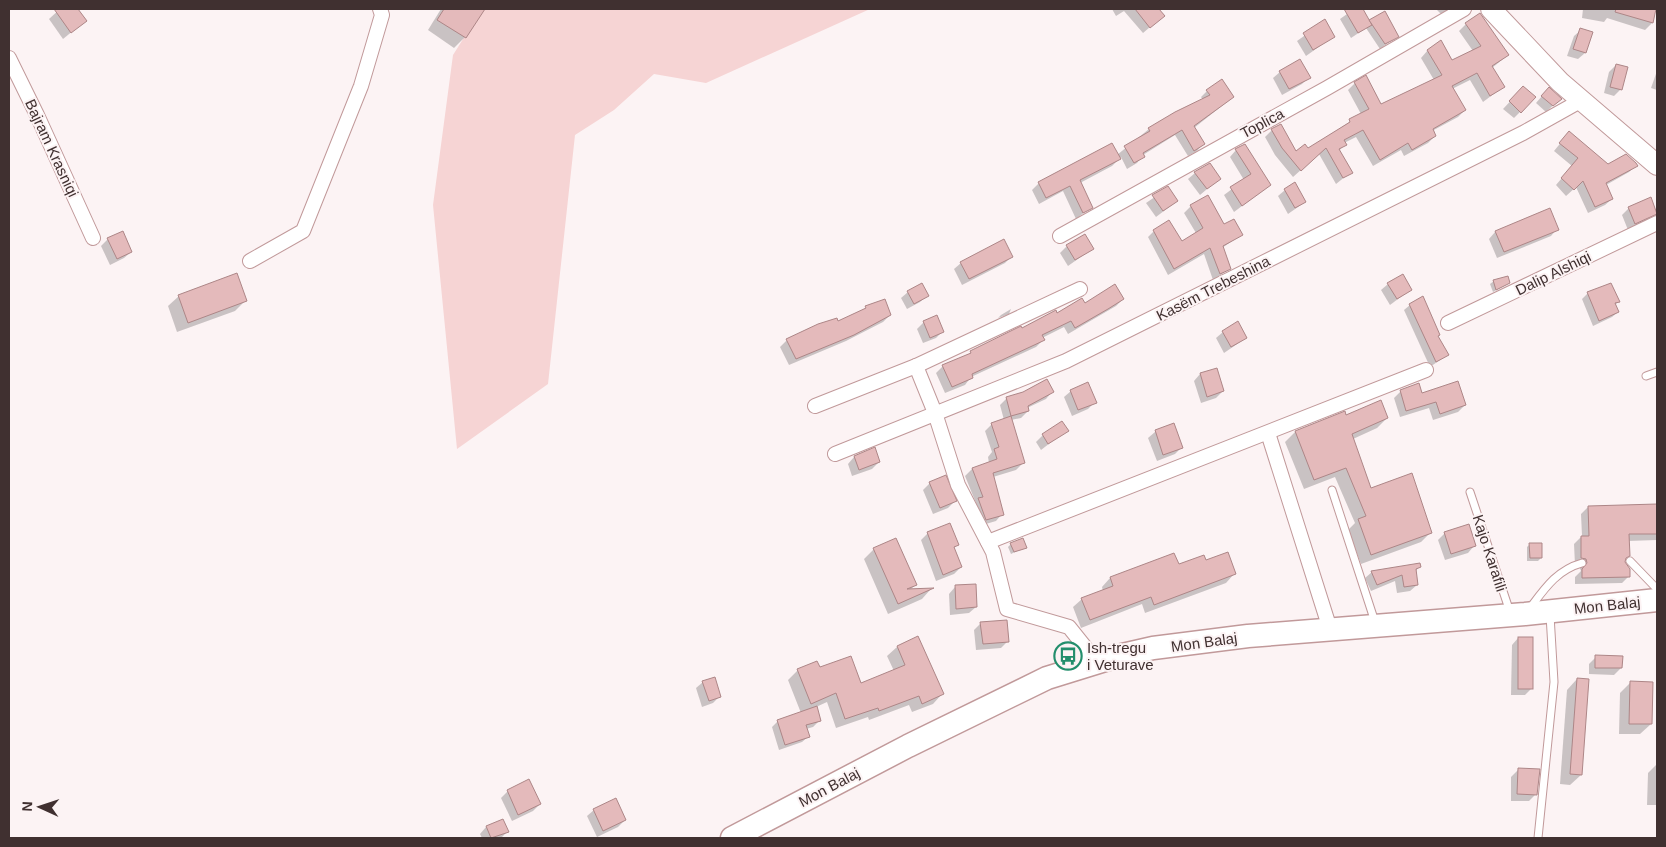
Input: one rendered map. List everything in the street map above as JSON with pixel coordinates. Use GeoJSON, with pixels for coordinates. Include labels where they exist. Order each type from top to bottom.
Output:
{"type":"FeatureCollection","features":[{"type":"Feature","properties":{"kind":"main road","name":"Mon Balaj"},"geometry":{"type":"LineString","coordinates":[[732,838],[908,746],[1048,678],[1090,664],[1153,648],[1248,636],[1518,615],[1657,600]]}},
{"type":"Feature","properties":{"kind":"street"},"geometry":{"type":"LineString","coordinates":[[250,261],[303,231],[362,86],[382,15],[380,9]]}},
{"type":"Feature","properties":{"kind":"street","name":"Toplica"},"geometry":{"type":"LineString","coordinates":[[1060,236],[1464,9]]}},
{"type":"Feature","properties":{"kind":"street"},"geometry":{"type":"LineString","coordinates":[[1491,9],[1560,82],[1657,165]]}},
{"type":"Feature","properties":{"kind":"street","name":"Bajram Krasniqi"},"geometry":{"type":"LineString","coordinates":[[9,58],[93,238]]}},
{"type":"Feature","properties":{"kind":"street","name":"Kasëm Trebeshina"},"geometry":{"type":"LineString","coordinates":[[835,454],[1082,354],[1523,134],[1582,100]]}},
{"type":"Feature","properties":{"kind":"street","name":"Dalip Alshiqi"},"geometry":{"type":"LineString","coordinates":[[1448,323],[1657,223]]}},
{"type":"Feature","properties":{"kind":"street"},"geometry":{"type":"LineString","coordinates":[[815,406],[916,366],[1080,289]]}},
{"type":"Feature","properties":{"kind":"street"},"geometry":{"type":"LineString","coordinates":[[916,366],[935,413],[958,486],[996,561],[1007,609],[1069,627],[1085,647],[1090,664]]}},
{"type":"Feature","properties":{"kind":"street"},"geometry":{"type":"LineString","coordinates":[[988,542],[1426,370]]}},
{"type":"Feature","properties":{"kind":"street"},"geometry":{"type":"LineString","coordinates":[[1268,433],[1330,629]]}},
{"type":"Feature","properties":{"kind":"lane"},"geometry":{"type":"LineString","coordinates":[[1646,376],[1657,372]]}},
{"type":"Feature","properties":{"kind":"lane"},"geometry":{"type":"LineString","coordinates":[[1332,490],[1376,625]]}},
{"type":"Feature","properties":{"kind":"lane","name":"Kajo Karafili"},"geometry":{"type":"LineString","coordinates":[[1470,492],[1518,615]]}},
{"type":"Feature","properties":{"kind":"lane"},"geometry":{"type":"LineString","coordinates":[[1630,561],[1657,589]]}},
{"type":"Feature","properties":{"kind":"lane"},"geometry":{"type":"LineString","coordinates":[[1518,615],[1558,574],[1568,567],[1582,563]]}},
{"type":"Feature","properties":{"kind":"lane"},"geometry":{"type":"LineString","coordinates":[[1538,838],[1554,682],[1550,611]]}},
{"type":"Feature","properties":{"kind":"shaded area"},"geometry":{"type":"Polygon","coordinates":[[[482,9],[870,9],[706,83],[654,74],[614,110],[575,135],[548,384],[457,449],[433,205],[453,55],[482,9]]]}},
{"type":"Feature","properties":{"kind":"building"},"geometry":{"type":"Polygon","coordinates":[[[54,9],[78,9],[87,21],[71,33],[54,9]]]}},
{"type":"Feature","properties":{"kind":"building"},"geometry":{"type":"Polygon","coordinates":[[[444,9],[485,9],[466,38],[437,20],[444,9]]]}},
{"type":"Feature","properties":{"kind":"building"},"geometry":{"type":"Polygon","coordinates":[[[1135,9],[1159,9],[1165,16],[1150,28],[1135,9]]]}},
{"type":"Feature","properties":{"kind":"building"},"geometry":{"type":"Polygon","coordinates":[[[1344,9],[1363,9],[1372,25],[1358,33],[1344,9]]]}},
{"type":"Feature","properties":{"kind":"building"},"geometry":{"type":"Polygon","coordinates":[[[1616,9],[1656,9],[1653,23],[1615,12],[1616,9]]]}},
{"type":"Feature","properties":{"kind":"building"},"geometry":{"type":"Polygon","coordinates":[[[1385,11],[1399,37],[1385,44],[1369,20],[1385,11]]]}},
{"type":"Feature","properties":{"kind":"building"},"geometry":{"type":"Polygon","coordinates":[[[1480,13],[1509,55],[1492,66],[1505,87],[1490,96],[1477,73],[1452,86],[1466,110],[1433,129],[1436,136],[1412,150],[1408,143],[1380,160],[1363,130],[1344,140],[1347,145],[1339,149],[1353,173],[1343,178],[1326,148],[1301,171],[1282,148],[1271,129],[1281,124],[1296,151],[1305,144],[1308,148],[1350,122],[1349,119],[1369,109],[1354,82],[1366,75],[1381,104],[1442,75],[1427,50],[1441,40],[1452,60],[1481,46],[1465,23],[1480,13]]]}},
{"type":"Feature","properties":{"kind":"building"},"geometry":{"type":"Polygon","coordinates":[[[1325,19],[1335,37],[1313,50],[1303,33],[1325,19]]]}},
{"type":"Feature","properties":{"kind":"building"},"geometry":{"type":"Polygon","coordinates":[[[1580,28],[1593,32],[1586,53],[1573,49],[1580,28]]]}},
{"type":"Feature","properties":{"kind":"building"},"geometry":{"type":"Polygon","coordinates":[[[1300,59],[1311,78],[1289,89],[1279,71],[1300,59]]]}},
{"type":"Feature","properties":{"kind":"building"},"geometry":{"type":"Polygon","coordinates":[[[1616,64],[1628,67],[1622,90],[1610,87],[1616,64]]]}},
{"type":"Feature","properties":{"kind":"building"},"geometry":{"type":"Polygon","coordinates":[[[1222,79],[1234,97],[1194,126],[1205,144],[1194,151],[1182,130],[1143,153],[1145,157],[1134,163],[1124,146],[1150,131],[1148,128],[1210,95],[1206,90],[1222,79]]]}},
{"type":"Feature","properties":{"kind":"building"},"geometry":{"type":"Polygon","coordinates":[[[1523,86],[1536,97],[1521,113],[1509,101],[1523,86]]]}},
{"type":"Feature","properties":{"kind":"building"},"geometry":{"type":"Polygon","coordinates":[[[1549,87],[1562,99],[1553,106],[1541,96],[1549,87]]]}},
{"type":"Feature","properties":{"kind":"building"},"geometry":{"type":"Polygon","coordinates":[[[1569,131],[1608,164],[1626,154],[1638,166],[1606,183],[1613,199],[1595,207],[1583,181],[1574,190],[1561,178],[1578,158],[1559,143],[1569,131]]]}},
{"type":"Feature","properties":{"kind":"building"},"geometry":{"type":"Polygon","coordinates":[[[1112,143],[1121,159],[1080,180],[1093,208],[1083,213],[1070,186],[1046,198],[1038,182],[1112,143]]]}},
{"type":"Feature","properties":{"kind":"building"},"geometry":{"type":"Polygon","coordinates":[[[1245,144],[1271,185],[1242,206],[1230,187],[1251,174],[1235,149],[1245,144]]]}},
{"type":"Feature","properties":{"kind":"building"},"geometry":{"type":"Polygon","coordinates":[[[1210,163],[1221,179],[1207,189],[1194,172],[1210,163]]]}},
{"type":"Feature","properties":{"kind":"building"},"geometry":{"type":"Polygon","coordinates":[[[1295,182],[1306,202],[1295,208],[1284,189],[1295,182]]]}},
{"type":"Feature","properties":{"kind":"building"},"geometry":{"type":"Polygon","coordinates":[[[1168,186],[1178,201],[1163,211],[1152,195],[1168,186]]]}},
{"type":"Feature","properties":{"kind":"building"},"geometry":{"type":"Polygon","coordinates":[[[1208,195],[1224,224],[1234,219],[1243,235],[1223,246],[1231,269],[1220,274],[1210,248],[1174,269],[1153,230],[1169,220],[1182,241],[1203,228],[1190,205],[1208,195]]]}},
{"type":"Feature","properties":{"kind":"building"},"geometry":{"type":"Polygon","coordinates":[[[1651,197],[1657,214],[1635,224],[1628,207],[1651,197]]]}},
{"type":"Feature","properties":{"kind":"building"},"geometry":{"type":"Polygon","coordinates":[[[1550,208],[1559,230],[1504,252],[1495,231],[1550,208]]]}},
{"type":"Feature","properties":{"kind":"building"},"geometry":{"type":"Polygon","coordinates":[[[123,231],[132,252],[117,259],[107,238],[123,231]]]}},
{"type":"Feature","properties":{"kind":"building"},"geometry":{"type":"Polygon","coordinates":[[[1085,234],[1094,249],[1075,260],[1066,245],[1085,234]]]}},
{"type":"Feature","properties":{"kind":"building"},"geometry":{"type":"Polygon","coordinates":[[[1004,239],[1013,257],[969,279],[960,262],[1004,239]]]}},
{"type":"Feature","properties":{"kind":"building"},"geometry":{"type":"Polygon","coordinates":[[[237,273],[247,301],[188,323],[178,295],[237,273]]]}},
{"type":"Feature","properties":{"kind":"building"},"geometry":{"type":"Polygon","coordinates":[[[1403,274],[1412,290],[1397,299],[1387,283],[1403,274]]]}},
{"type":"Feature","properties":{"kind":"building"},"geometry":{"type":"Polygon","coordinates":[[[1508,276],[1510,283],[1496,290],[1493,280],[1508,276]]]}},
{"type":"Feature","properties":{"kind":"building"},"geometry":{"type":"Polygon","coordinates":[[[922,283],[929,296],[914,304],[907,291],[922,283]]]}},
{"type":"Feature","properties":{"kind":"building"},"geometry":{"type":"Polygon","coordinates":[[[1611,283],[1620,302],[1615,303],[1619,312],[1599,321],[1587,292],[1611,283]]]}},
{"type":"Feature","properties":{"kind":"building"},"geometry":{"type":"Polygon","coordinates":[[[1115,284],[1124,299],[1075,328],[1071,321],[1042,335],[1045,340],[972,374],[973,378],[952,387],[942,365],[971,353],[970,351],[1021,326],[1022,328],[1056,310],[1057,313],[1082,298],[1085,303],[1115,284]]]}},
{"type":"Feature","properties":{"kind":"building"},"geometry":{"type":"Polygon","coordinates":[[[1423,296],[1440,335],[1438,336],[1449,355],[1436,362],[1409,304],[1423,296]]]}},
{"type":"Feature","properties":{"kind":"building"},"geometry":{"type":"Polygon","coordinates":[[[885,299],[891,315],[854,335],[796,359],[786,339],[818,324],[837,318],[838,321],[866,308],[865,306],[885,299]]]}},
{"type":"Feature","properties":{"kind":"building"},"geometry":{"type":"Polygon","coordinates":[[[937,315],[944,332],[930,338],[923,321],[937,315]]]}},
{"type":"Feature","properties":{"kind":"building"},"geometry":{"type":"Polygon","coordinates":[[[1238,321],[1247,338],[1231,347],[1222,331],[1238,321]]]}},
{"type":"Feature","properties":{"kind":"building"},"geometry":{"type":"Polygon","coordinates":[[[1217,368],[1224,391],[1207,397],[1200,373],[1217,368]]]}},
{"type":"Feature","properties":{"kind":"building"},"geometry":{"type":"Polygon","coordinates":[[[1047,379],[1054,392],[1028,406],[1029,411],[1011,416],[1006,397],[1023,392],[1047,379]]]}},
{"type":"Feature","properties":{"kind":"building"},"geometry":{"type":"Polygon","coordinates":[[[1458,381],[1466,405],[1440,414],[1436,402],[1406,411],[1400,390],[1419,383],[1422,393],[1458,381]]]}},
{"type":"Feature","properties":{"kind":"building"},"geometry":{"type":"Polygon","coordinates":[[[1088,382],[1097,403],[1078,410],[1070,390],[1088,382]]]}},
{"type":"Feature","properties":{"kind":"building"},"geometry":{"type":"Polygon","coordinates":[[[1381,400],[1388,418],[1352,434],[1371,488],[1412,473],[1432,533],[1371,555],[1358,519],[1366,516],[1346,468],[1314,480],[1295,431],[1345,411],[1346,415],[1381,400]]]}},
{"type":"Feature","properties":{"kind":"building"},"geometry":{"type":"Polygon","coordinates":[[[1011,416],[1025,463],[993,473],[1004,515],[986,520],[978,498],[983,497],[972,468],[997,459],[994,449],[999,447],[991,423],[1011,416]]]}},
{"type":"Feature","properties":{"kind":"building"},"geometry":{"type":"Polygon","coordinates":[[[1062,421],[1069,431],[1048,444],[1042,434],[1062,421]]]}},
{"type":"Feature","properties":{"kind":"building"},"geometry":{"type":"Polygon","coordinates":[[[1174,423],[1183,448],[1163,455],[1155,430],[1174,423]]]}},
{"type":"Feature","properties":{"kind":"building"},"geometry":{"type":"Polygon","coordinates":[[[875,447],[880,462],[859,470],[854,456],[875,447]]]}},
{"type":"Feature","properties":{"kind":"building"},"geometry":{"type":"Polygon","coordinates":[[[946,475],[957,501],[940,508],[929,482],[946,475]]]}},
{"type":"Feature","properties":{"kind":"building"},"geometry":{"type":"Polygon","coordinates":[[[1657,504],[1657,534],[1629,534],[1630,556],[1626,558],[1625,562],[1630,569],[1630,577],[1582,578],[1582,569],[1587,563],[1586,559],[1581,558],[1581,536],[1589,536],[1588,506],[1657,504]]]}},
{"type":"Feature","properties":{"kind":"building"},"geometry":{"type":"Polygon","coordinates":[[[950,523],[959,545],[954,547],[962,567],[943,575],[927,532],[950,523]]]}},
{"type":"Feature","properties":{"kind":"building"},"geometry":{"type":"Polygon","coordinates":[[[1469,524],[1476,546],[1451,554],[1444,532],[1469,524]]]}},
{"type":"Feature","properties":{"kind":"building"},"geometry":{"type":"Polygon","coordinates":[[[896,538],[917,585],[907,589],[934,588],[898,604],[873,548],[896,538]]]}},
{"type":"Feature","properties":{"kind":"building"},"geometry":{"type":"Polygon","coordinates":[[[1023,538],[1027,548],[1014,552],[1010,543],[1023,538]]]}},
{"type":"Feature","properties":{"kind":"building"},"geometry":{"type":"Polygon","coordinates":[[[1529,543],[1542,543],[1542,558],[1530,558],[1529,543]]]}},
{"type":"Feature","properties":{"kind":"building"},"geometry":{"type":"Polygon","coordinates":[[[1228,552],[1236,574],[1154,605],[1151,597],[1090,620],[1081,598],[1113,586],[1110,577],[1174,553],[1179,564],[1204,555],[1206,560],[1228,552]]]}},
{"type":"Feature","properties":{"kind":"building"},"geometry":{"type":"Polygon","coordinates":[[[1420,563],[1421,567],[1416,569],[1418,585],[1404,587],[1402,575],[1377,585],[1371,571],[1420,563]]]}},
{"type":"Feature","properties":{"kind":"building"},"geometry":{"type":"Polygon","coordinates":[[[976,584],[977,607],[956,609],[955,585],[976,584]]]}},
{"type":"Feature","properties":{"kind":"building"},"geometry":{"type":"Polygon","coordinates":[[[1007,620],[1009,642],[983,644],[980,622],[1007,620]]]}},
{"type":"Feature","properties":{"kind":"building"},"geometry":{"type":"Polygon","coordinates":[[[918,636],[944,694],[922,704],[919,696],[879,711],[878,708],[845,719],[836,693],[811,704],[797,669],[817,661],[820,667],[851,656],[861,683],[905,665],[897,646],[918,636]]]}},
{"type":"Feature","properties":{"kind":"building"},"geometry":{"type":"Polygon","coordinates":[[[1518,637],[1533,637],[1533,689],[1518,689],[1518,637]]]}},
{"type":"Feature","properties":{"kind":"building"},"geometry":{"type":"Polygon","coordinates":[[[1595,655],[1623,656],[1622,668],[1595,668],[1595,655]]]}},
{"type":"Feature","properties":{"kind":"building"},"geometry":{"type":"Polygon","coordinates":[[[715,677],[721,697],[709,701],[702,681],[715,677]]]}},
{"type":"Feature","properties":{"kind":"building"},"geometry":{"type":"Polygon","coordinates":[[[1577,678],[1589,679],[1582,775],[1570,774],[1577,678]]]}},
{"type":"Feature","properties":{"kind":"building"},"geometry":{"type":"Polygon","coordinates":[[[1630,681],[1653,682],[1652,724],[1629,724],[1630,681]]]}},
{"type":"Feature","properties":{"kind":"building"},"geometry":{"type":"Polygon","coordinates":[[[817,706],[821,721],[806,725],[810,737],[785,745],[777,720],[817,706]]]}},
{"type":"Feature","properties":{"kind":"building"},"geometry":{"type":"Polygon","coordinates":[[[1518,768],[1540,769],[1537,795],[1517,794],[1518,768]]]}},
{"type":"Feature","properties":{"kind":"building"},"geometry":{"type":"Polygon","coordinates":[[[529,779],[541,804],[518,815],[507,790],[529,779]]]}},
{"type":"Feature","properties":{"kind":"building"},"geometry":{"type":"Polygon","coordinates":[[[616,798],[626,820],[603,831],[593,809],[616,798]]]}},
{"type":"Feature","properties":{"kind":"building"},"geometry":{"type":"Polygon","coordinates":[[[503,819],[509,832],[491,838],[486,826],[503,819]]]}},
{"type":"Feature","properties":{"kind":"place","name":"Ish-tregu i Veturave"},"geometry":{"type":"Point","coordinates":[1068,656]}}]}
